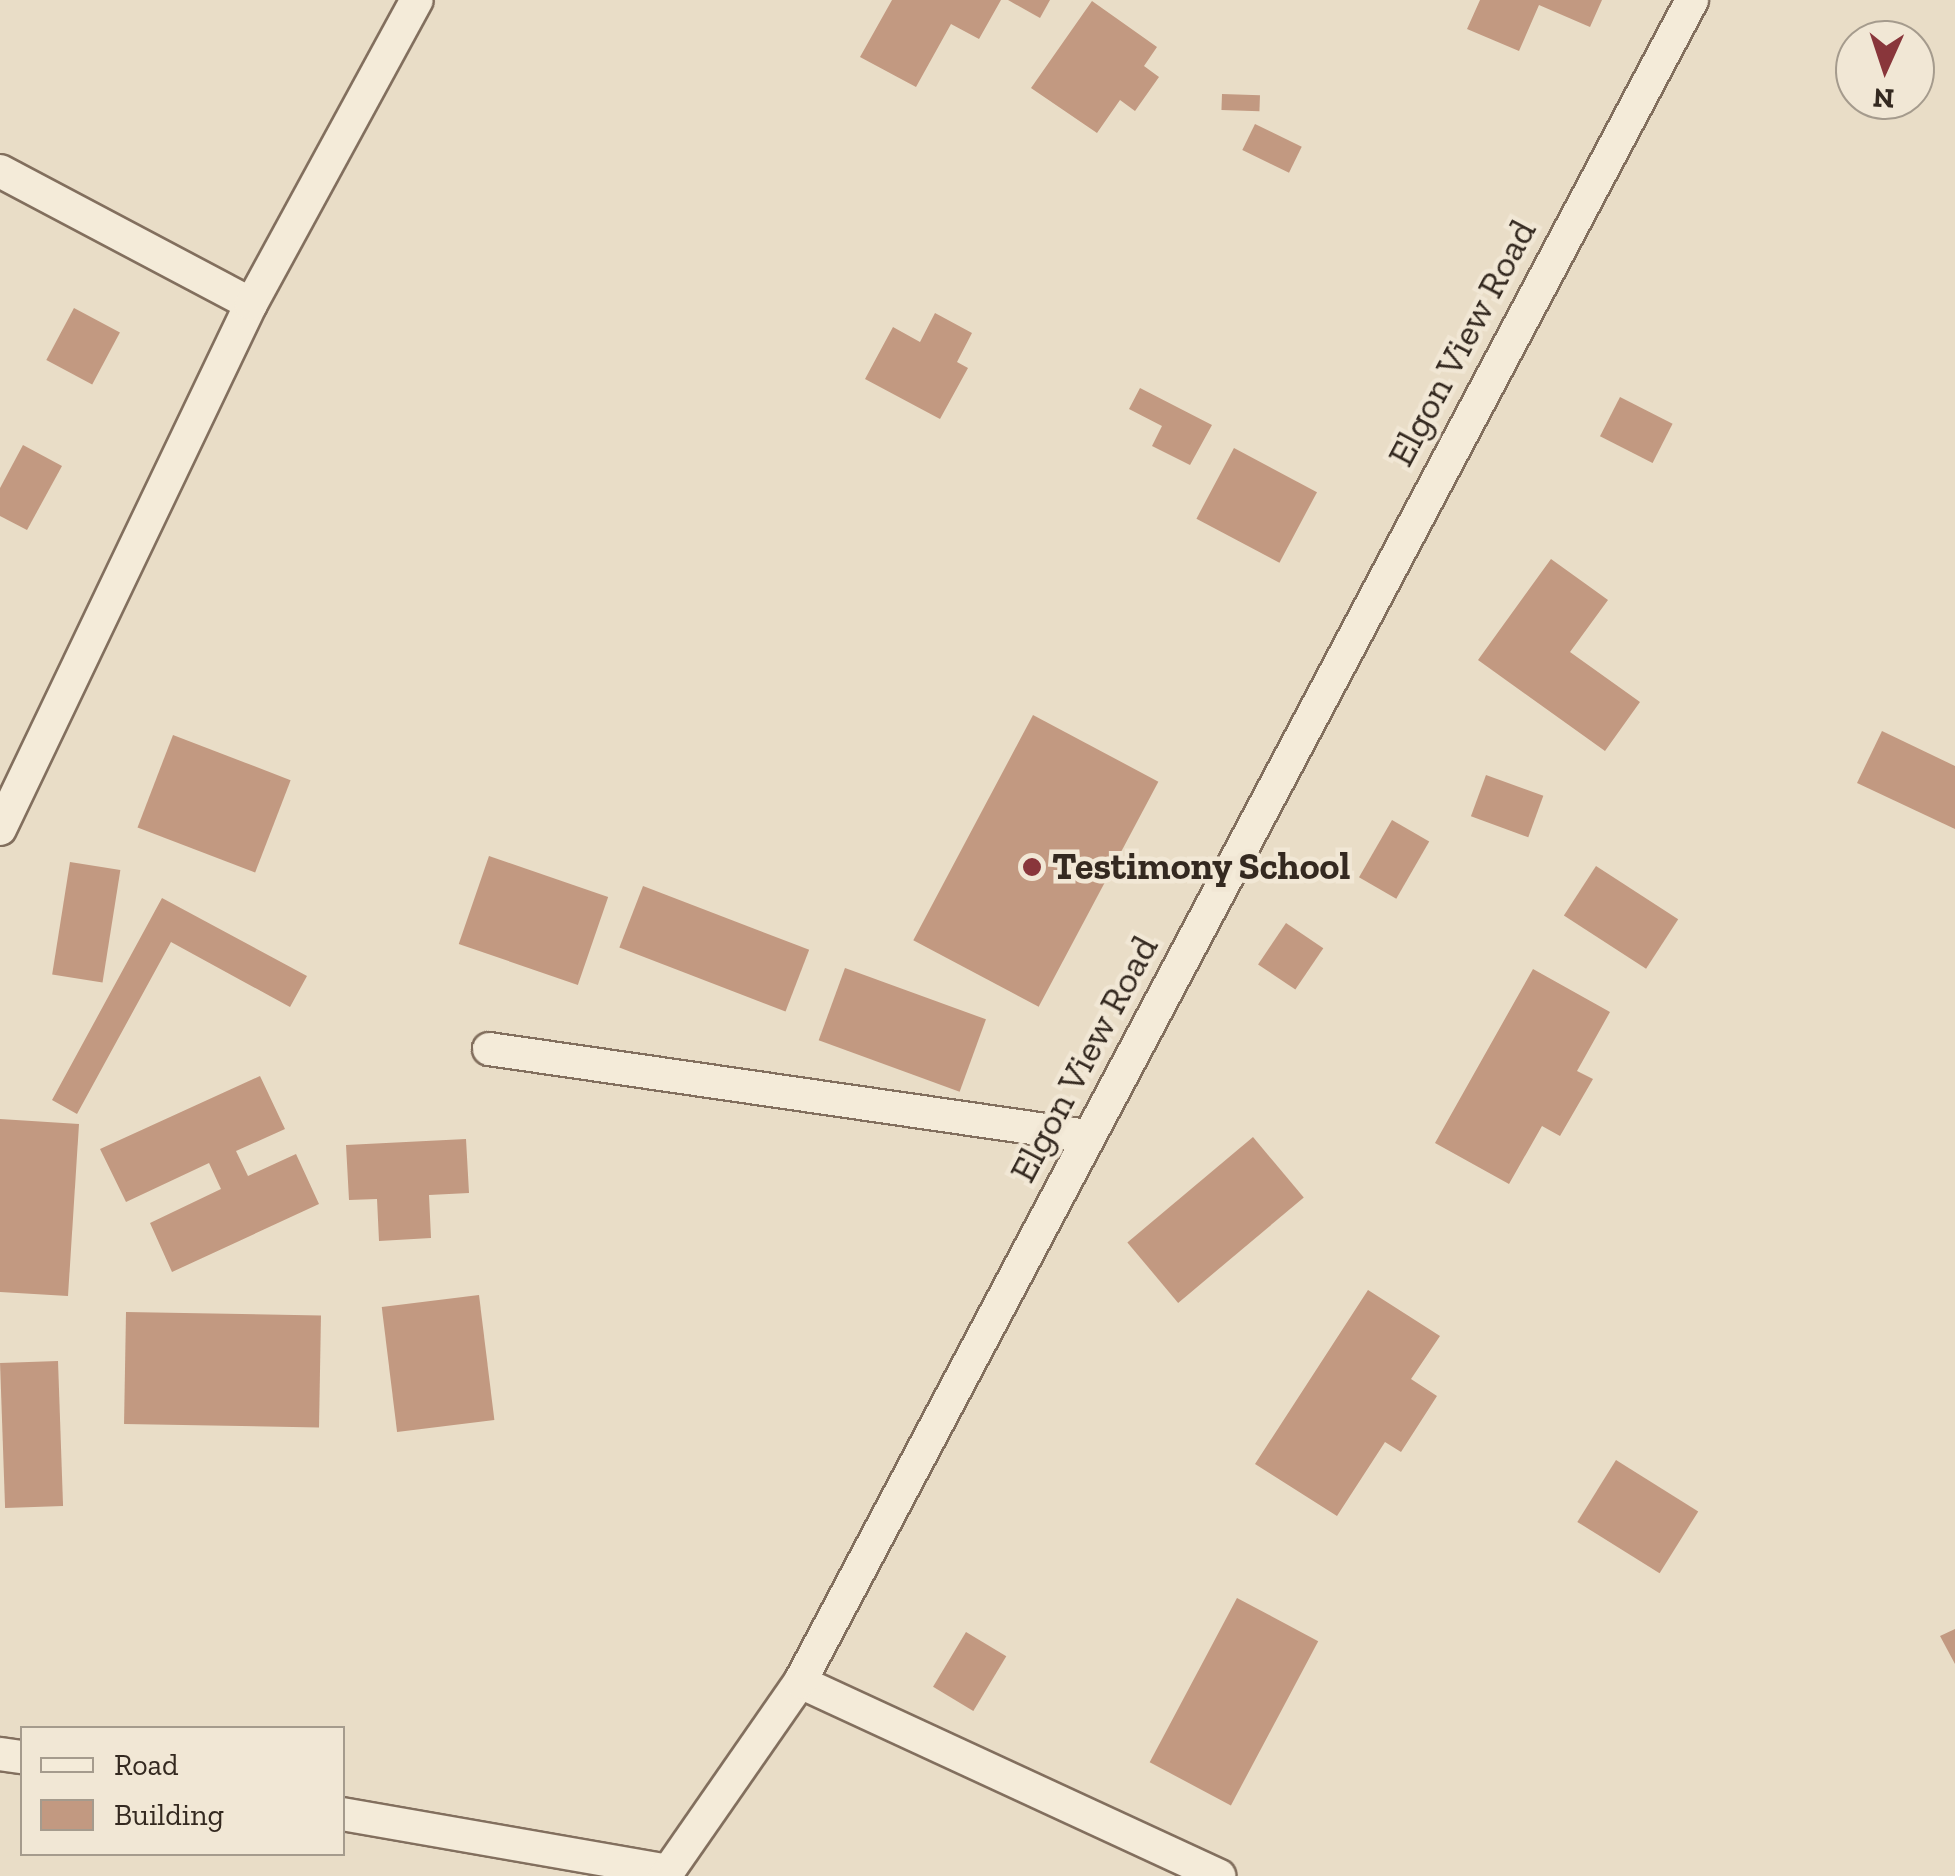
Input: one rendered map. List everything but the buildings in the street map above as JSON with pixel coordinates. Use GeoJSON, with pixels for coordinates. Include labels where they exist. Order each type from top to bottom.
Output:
{"type":"FeatureCollection","features":[{"type":"Feature","properties":{"kind":"street"},"geometry":{"type":"LineString","coordinates":[[0,829],[251,304],[417,0]]}},
{"type":"Feature","properties":{"kind":"street","name":"Elgon View Road"},"geometry":{"type":"LineString","coordinates":[[666,1874],[800,1682],[1692,0]]}},
{"type":"Feature","properties":{"kind":"street"},"geometry":{"type":"LineString","coordinates":[[0,171],[251,304]]}},
{"type":"Feature","properties":{"kind":"street"},"geometry":{"type":"LineString","coordinates":[[489,1049],[1087,1136]]}},
{"type":"Feature","properties":{"kind":"street"},"geometry":{"type":"LineString","coordinates":[[800,1682],[1219,1876]]}},
{"type":"Feature","properties":{"kind":"street"},"geometry":{"type":"LineString","coordinates":[[345,1815],[666,1874]]}},
{"type":"Feature","properties":{"kind":"place","name":"Testimony School"},"geometry":{"type":"Point","coordinates":[1032,867]}}]}
